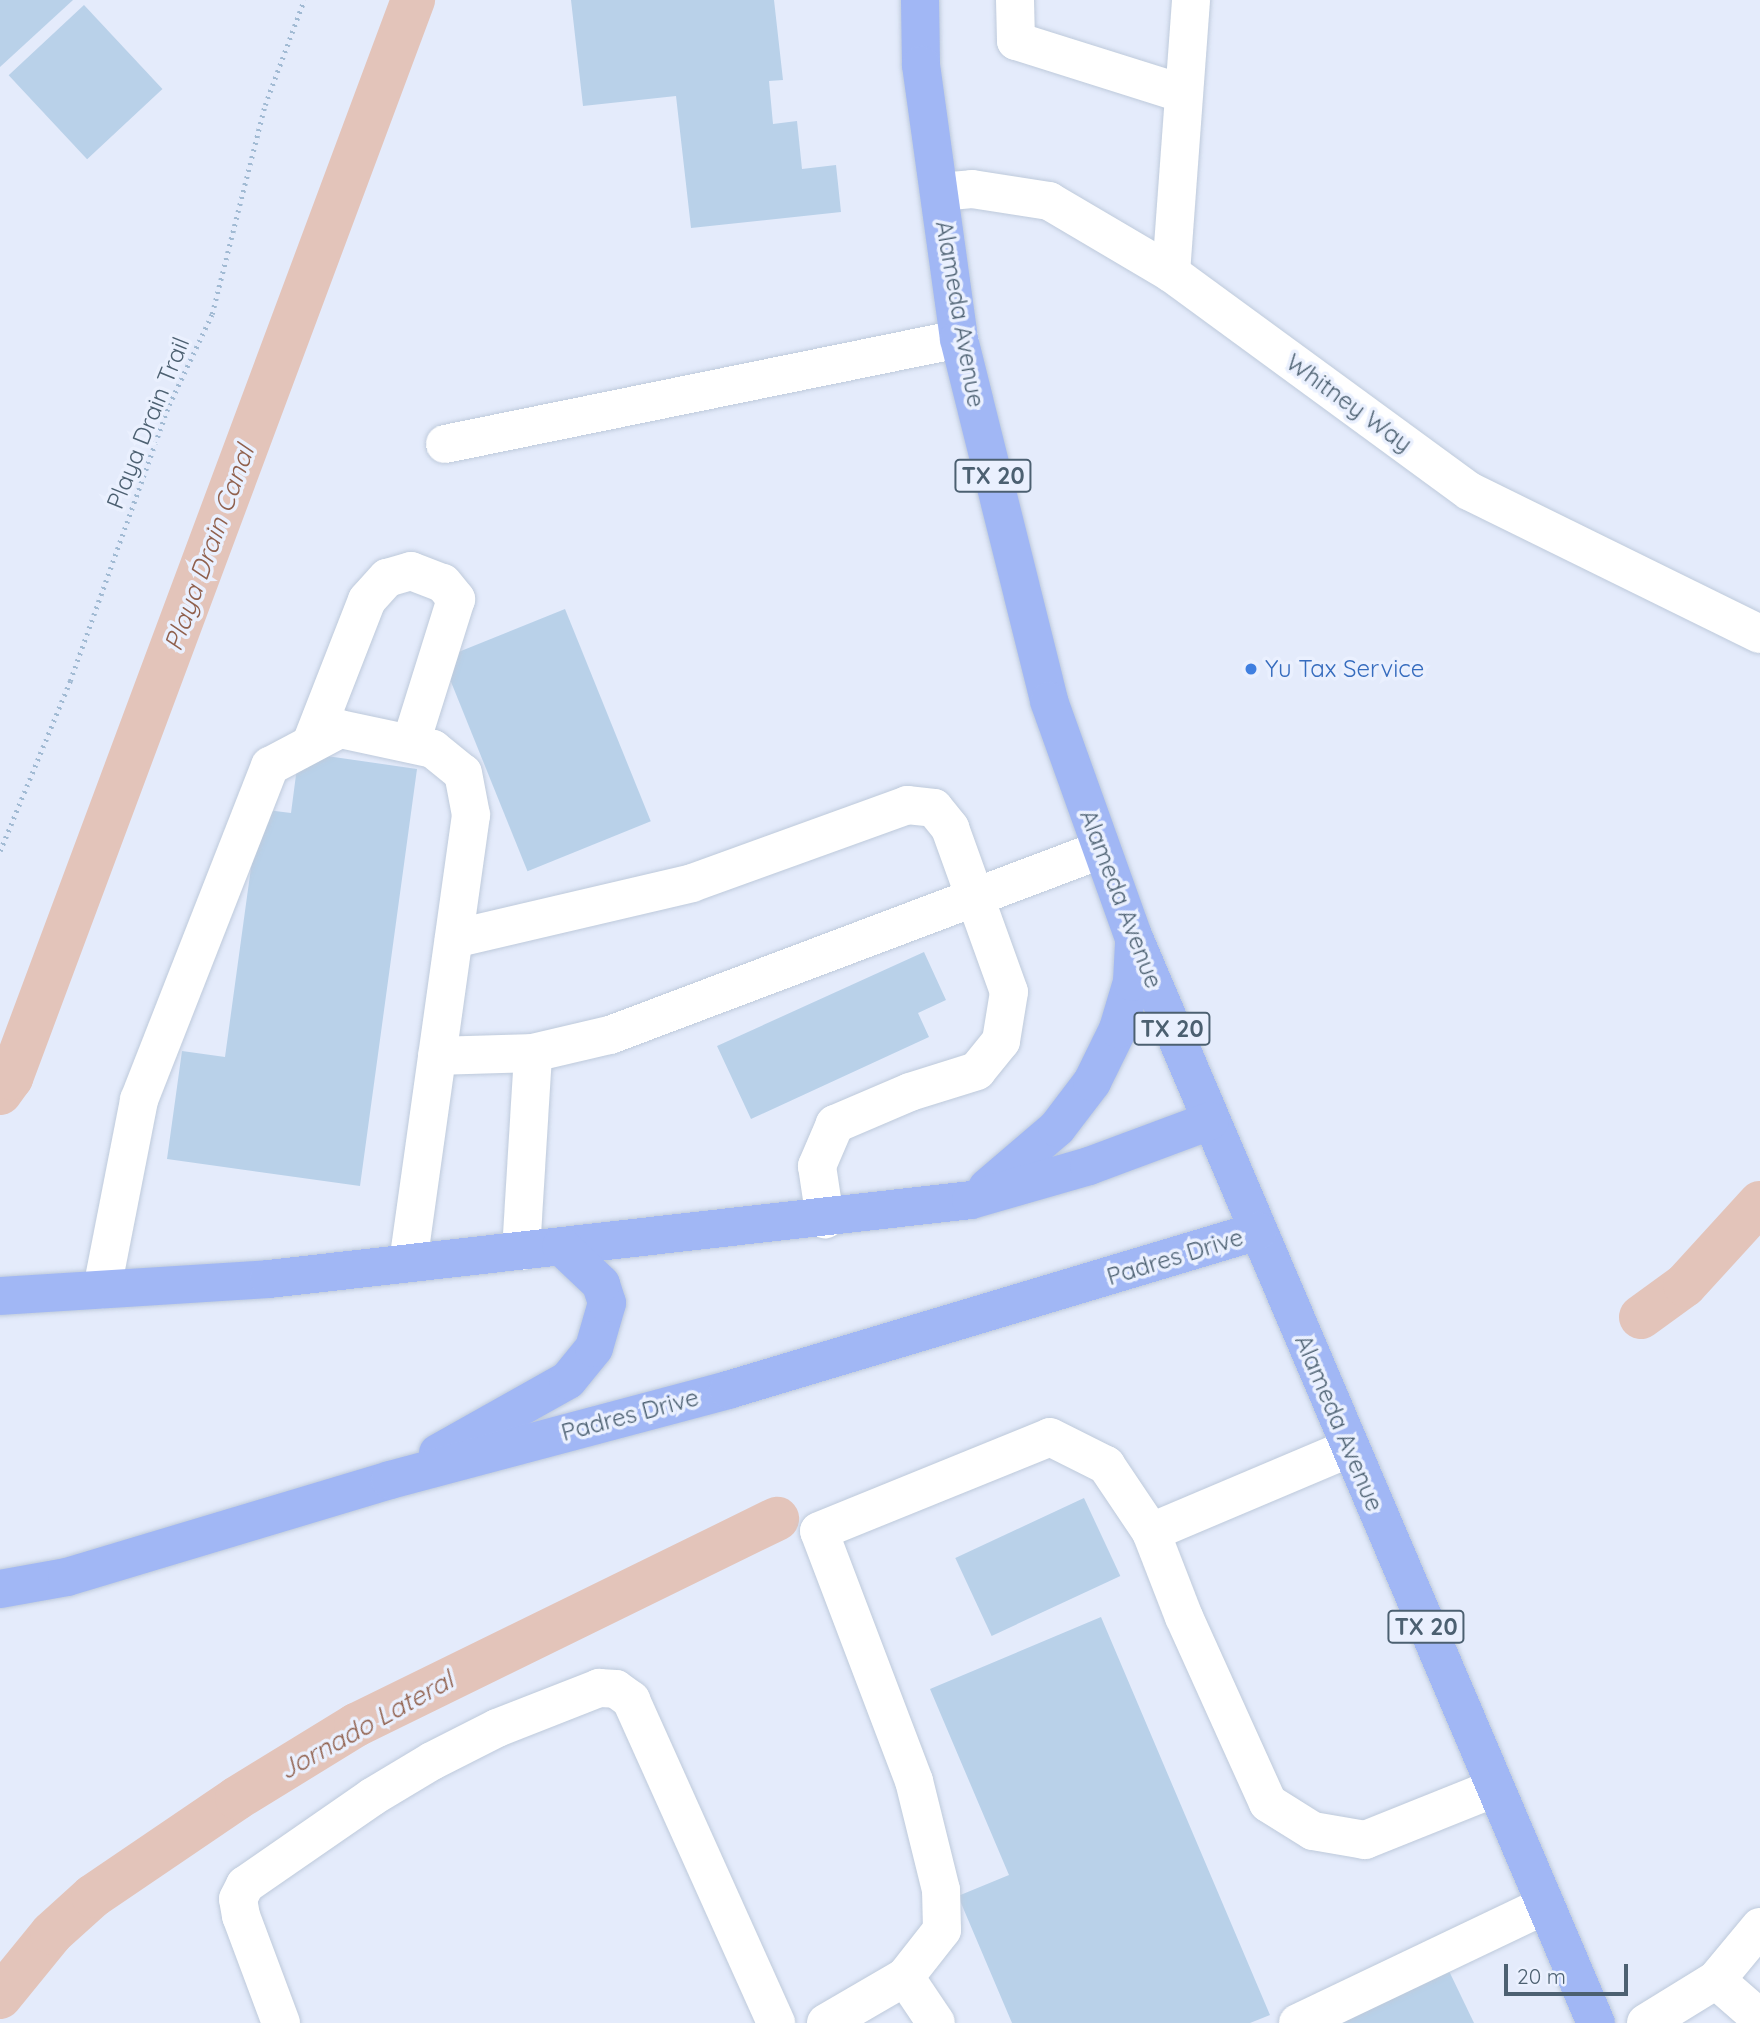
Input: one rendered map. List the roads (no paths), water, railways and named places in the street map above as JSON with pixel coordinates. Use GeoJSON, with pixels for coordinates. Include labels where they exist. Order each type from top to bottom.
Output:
{"type":"FeatureCollection","features":[{"type":"Feature","properties":{"kind":"main road","name":"Alameda Avenue"},"geometry":{"type":"LineString","coordinates":[[920,0],[921,65],[959,339],[1049,701],[1100,850],[1134,938],[1596,2023]]}},
{"type":"Feature","properties":{"kind":"main road"},"geometry":{"type":"LineString","coordinates":[[971,1200],[1057,1128],[1092,1082],[1118,1029],[1128,994],[1134,938]]}},
{"type":"Feature","properties":{"kind":"main road"},"geometry":{"type":"LineString","coordinates":[[0,1296],[270,1279],[825,1219],[971,1200],[1088,1166],[1210,1121]]}},
{"type":"Feature","properties":{"kind":"main road","name":"Padres Drive"},"geometry":{"type":"LineString","coordinates":[[0,1589],[67,1577],[390,1480],[727,1390],[1258,1231]]}},
{"type":"Feature","properties":{"kind":"main road"},"geometry":{"type":"LineString","coordinates":[[390,1480],[568,1380],[594,1349],[607,1303],[601,1284],[561,1246]]}},
{"type":"Feature","properties":{"kind":"street"},"geometry":{"type":"LineString","coordinates":[[1015,0],[1016,41],[1184,94]]}},
{"type":"Feature","properties":{"kind":"street"},"geometry":{"type":"LineString","coordinates":[[1171,273],[1191,0]]}},
{"type":"Feature","properties":{"kind":"street","name":"Whitney Way"},"geometry":{"type":"LineString","coordinates":[[939,192],[972,189],[1049,201],[1171,273],[1469,491],[1760,634]]}},
{"type":"Feature","properties":{"kind":"street"},"geometry":{"type":"LineString","coordinates":[[445,444],[959,339]]}},
{"type":"Feature","properties":{"kind":"street"},"geometry":{"type":"LineString","coordinates":[[312,741],[368,600],[387,578],[411,571],[443,583],[456,600],[411,743]]}},
{"type":"Feature","properties":{"kind":"street"},"geometry":{"type":"LineString","coordinates":[[102,1289],[139,1100],[270,766],[312,741],[340,729],[433,749],[463,773],[471,815],[408,1263]]}},
{"type":"Feature","properties":{"kind":"street"},"geometry":{"type":"LineString","coordinates":[[454,939],[692,883],[907,805],[934,808],[950,828],[973,899],[1009,992],[1001,1041],[977,1071],[910,1092],[835,1124],[817,1166],[825,1219]]}},
{"type":"Feature","properties":{"kind":"street"},"geometry":{"type":"LineString","coordinates":[[437,1056],[533,1053],[610,1035],[1100,850]]}},
{"type":"Feature","properties":{"kind":"street"},"geometry":{"type":"LineString","coordinates":[[521,1251],[533,1053]]}},
{"type":"Feature","properties":{"kind":"street"},"geometry":{"type":"LineString","coordinates":[[826,2023],[905,1977],[942,1930],[941,1889],[914,1781],[819,1531],[1050,1437],[1106,1465],[1151,1532],[1184,1617],[1268,1803],[1313,1831],[1365,1840],[1495,1788]]}},
{"type":"Feature","properties":{"kind":"street"},"geometry":{"type":"LineString","coordinates":[[1151,1532],[1350,1448]]}},
{"type":"Feature","properties":{"kind":"street"},"geometry":{"type":"LineString","coordinates":[[281,2023],[241,1916],[238,1899],[245,1885],[372,1797],[432,1761],[497,1728],[599,1688],[616,1689],[631,1700],[776,2023]]}},
{"type":"Feature","properties":{"kind":"street"},"geometry":{"type":"LineString","coordinates":[[1298,2023],[1545,1905]]}},
{"type":"Feature","properties":{"kind":"street"},"geometry":{"type":"LineString","coordinates":[[1646,2023],[1716,1980],[1760,1927]]}},
{"type":"Feature","properties":{"kind":"street"},"geometry":{"type":"LineString","coordinates":[[905,1977],[936,2023]]}},
{"type":"Feature","properties":{"kind":"street"},"geometry":{"type":"LineString","coordinates":[[1716,1980],[1758,2015]]}},
{"type":"Feature","properties":{"kind":"waterway","name":"Playa Drain Canal"},"geometry":{"type":"LineString","coordinates":[[0,1093],[11,1078],[413,0]]}},
{"type":"Feature","properties":{"kind":"waterway","name":"Jornado Lateral"},"geometry":{"type":"LineString","coordinates":[[1641,1317],[1685,1285],[1760,1203]]}},
{"type":"Feature","properties":{"kind":"waterway","name":"Jornado Lateral"},"geometry":{"type":"LineString","coordinates":[[0,1997],[52,1933],[93,1896],[237,1798],[356,1725],[777,1519]]}},
{"type":"Feature","properties":{"kind":"place","name":"Yu Tax Service"},"geometry":{"type":"Point","coordinates":[1251,669]}}]}
